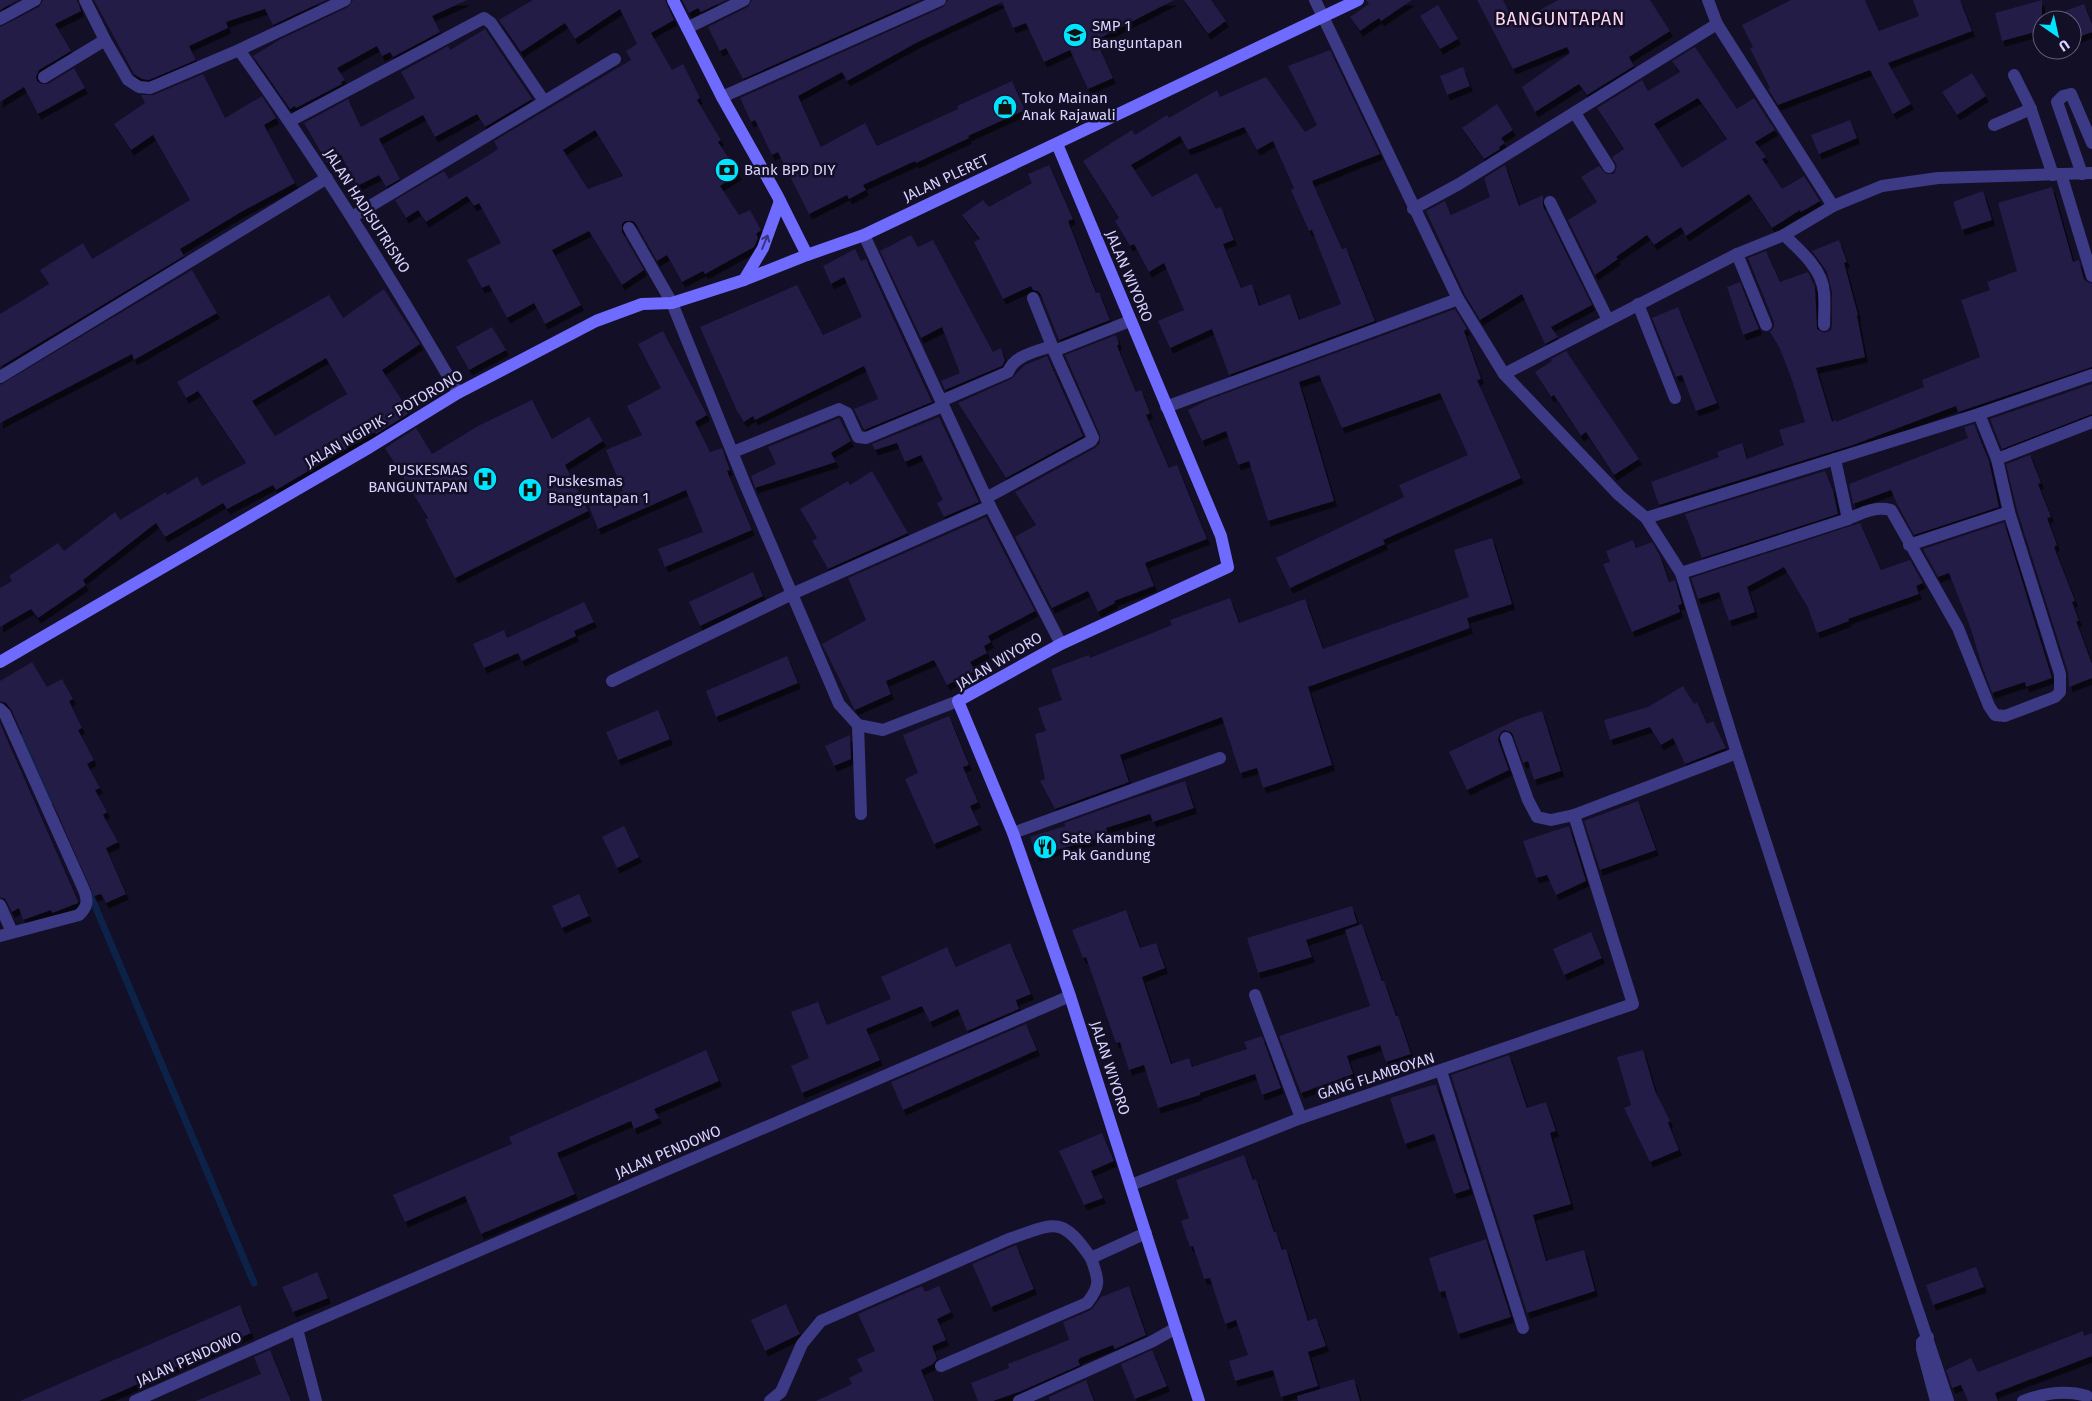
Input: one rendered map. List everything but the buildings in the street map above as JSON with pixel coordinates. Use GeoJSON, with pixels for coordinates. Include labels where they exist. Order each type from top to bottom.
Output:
{"type":"FeatureCollection","features":[{"type":"Feature","properties":{"kind":"street"},"geometry":{"type":"LineString","coordinates":[[0,19],[35,0]]}},
{"type":"Feature","properties":{"kind":"street"},"geometry":{"type":"LineString","coordinates":[[85,0],[104,40],[128,80],[139,88],[150,88],[159,85],[345,0]]}},
{"type":"Feature","properties":{"kind":"street"},"geometry":{"type":"LineString","coordinates":[[673,0],[807,255]]}},
{"type":"Feature","properties":{"kind":"street"},"geometry":{"type":"LineString","coordinates":[[687,28],[744,0]]}},
{"type":"Feature","properties":{"kind":"street"},"geometry":{"type":"LineString","coordinates":[[722,96],[940,0]]}},
{"type":"Feature","properties":{"kind":"street"},"geometry":{"type":"LineString","coordinates":[[1316,0],[1413,209],[1458,298],[1504,374],[1619,495],[1646,518],[1682,573],[1737,753],[1879,1194],[1948,1401]]}},
{"type":"Feature","properties":{"kind":"street","name":"JALAN PLERET"},"geometry":{"type":"LineString","coordinates":[[807,255],[864,235],[1358,0]]}},
{"type":"Feature","properties":{"kind":"street"},"geometry":{"type":"LineString","coordinates":[[1708,0],[1717,24],[1833,206]]}},
{"type":"Feature","properties":{"kind":"street"},"geometry":{"type":"LineString","coordinates":[[290,121],[484,18],[491,23],[544,101]]}},
{"type":"Feature","properties":{"kind":"street"},"geometry":{"type":"LineString","coordinates":[[1413,209],[1459,184],[1717,24]]}},
{"type":"Feature","properties":{"kind":"street"},"geometry":{"type":"LineString","coordinates":[[44,77],[104,40]]}},
{"type":"Feature","properties":{"kind":"street","name":"JALAN HADISUTRISNO"},"geometry":{"type":"LineString","coordinates":[[239,50],[290,121],[389,275],[458,394]]}},
{"type":"Feature","properties":{"kind":"street"},"geometry":{"type":"LineString","coordinates":[[352,217],[615,59]]}},
{"type":"Feature","properties":{"kind":"street"},"geometry":{"type":"LineString","coordinates":[[2014,75],[2031,109],[2057,175],[2092,276]]}},
{"type":"Feature","properties":{"kind":"street"},"geometry":{"type":"LineString","coordinates":[[1504,374],[1737,254],[1784,235],[1833,206],[1882,186],[1938,178],[2087,173],[2057,102],[2063,96],[2072,94],[2092,143]]}},
{"type":"Feature","properties":{"kind":"street"},"geometry":{"type":"LineString","coordinates":[[1994,125],[2031,109]]}},
{"type":"Feature","properties":{"kind":"street"},"geometry":{"type":"LineString","coordinates":[[1575,113],[1609,167]]}},
{"type":"Feature","properties":{"kind":"street","name":"JALAN WIYORO"},"geometry":{"type":"LineString","coordinates":[[1057,144],[1221,536],[1228,567],[1061,644],[958,701],[1012,833],[1070,996],[1199,1401]]}},
{"type":"Feature","properties":{"kind":"street"},"geometry":{"type":"LineString","coordinates":[[0,377],[327,178]]}},
{"type":"Feature","properties":{"kind":"street"},"geometry":{"type":"LineString","coordinates":[[744,280],[763,248],[780,201]]}},
{"type":"Feature","properties":{"kind":"street"},"geometry":{"type":"LineString","coordinates":[[1550,202],[1608,320]]}},
{"type":"Feature","properties":{"kind":"street"},"geometry":{"type":"LineString","coordinates":[[629,228],[672,302],[839,704],[858,725],[883,730],[958,701]]}},
{"type":"Feature","properties":{"kind":"street"},"geometry":{"type":"LineString","coordinates":[[864,235],[988,502],[1061,644]]}},
{"type":"Feature","properties":{"kind":"street"},"geometry":{"type":"LineString","coordinates":[[1784,235],[1804,254],[1819,276],[1824,291],[1824,326]]}},
{"type":"Feature","properties":{"kind":"street"},"geometry":{"type":"LineString","coordinates":[[1737,254],[1766,325]]}},
{"type":"Feature","properties":{"kind":"street","name":"JALAN NGIPIK - POTORONO"},"geometry":{"type":"LineString","coordinates":[[0,662],[458,394],[596,320],[642,304],[672,302],[744,280],[807,255]]}},
{"type":"Feature","properties":{"kind":"street"},"geometry":{"type":"LineString","coordinates":[[612,681],[988,502],[1091,442],[1093,438],[1052,348],[1033,298]]}},
{"type":"Feature","properties":{"kind":"street"},"geometry":{"type":"LineString","coordinates":[[1166,407],[1458,298]]}},
{"type":"Feature","properties":{"kind":"street"},"geometry":{"type":"LineString","coordinates":[[1638,304],[1675,398]]}},
{"type":"Feature","properties":{"kind":"street"},"geometry":{"type":"LineString","coordinates":[[733,452],[839,409],[847,413],[858,437],[866,438],[1008,372],[1011,365],[1017,359],[1130,321]]}},
{"type":"Feature","properties":{"kind":"street"},"geometry":{"type":"LineString","coordinates":[[1646,518],[1979,414],[2092,375]]}},
{"type":"Feature","properties":{"kind":"street"},"geometry":{"type":"LineString","coordinates":[[1682,573],[1848,519],[1872,509],[1890,510],[1897,519],[1909,544],[1958,628],[1989,706],[1995,715],[2004,716],[2055,697],[2060,692],[2060,674],[2009,512],[1998,459],[1979,414]]}},
{"type":"Feature","properties":{"kind":"street"},"geometry":{"type":"LineString","coordinates":[[1998,459],[2092,422]]}},
{"type":"Feature","properties":{"kind":"street"},"geometry":{"type":"LineString","coordinates":[[1836,459],[1848,519]]}},
{"type":"Feature","properties":{"kind":"street"},"geometry":{"type":"LineString","coordinates":[[1909,544],[2009,512]]}},
{"type":"Feature","properties":{"kind":"street"},"geometry":{"type":"LineString","coordinates":[[0,709],[5,714],[87,900],[86,907],[79,915],[6,934],[0,905]]}},
{"type":"Feature","properties":{"kind":"street"},"geometry":{"type":"LineString","coordinates":[[858,725],[861,814]]}},
{"type":"Feature","properties":{"kind":"street"},"geometry":{"type":"LineString","coordinates":[[1506,738],[1528,800],[1537,817],[1551,820],[1574,815],[1737,753]]}},
{"type":"Feature","properties":{"kind":"street"},"geometry":{"type":"LineString","coordinates":[[1012,833],[1220,758]]}},
{"type":"Feature","properties":{"kind":"street","name":"GANG FLAMBOYAN"},"geometry":{"type":"LineString","coordinates":[[1131,1185],[1301,1118],[1633,1004],[1574,815]]}},
{"type":"Feature","properties":{"kind":"street"},"geometry":{"type":"LineString","coordinates":[[1255,995],[1301,1118]]}},
{"type":"Feature","properties":{"kind":"street","name":"JALAN PENDOWO"},"geometry":{"type":"LineString","coordinates":[[135,1401],[297,1329],[1070,996]]}},
{"type":"Feature","properties":{"kind":"street"},"geometry":{"type":"LineString","coordinates":[[1441,1071],[1523,1328]]}},
{"type":"Feature","properties":{"kind":"street"},"geometry":{"type":"LineString","coordinates":[[770,1401],[781,1392],[802,1344],[821,1321],[1009,1239],[1042,1228],[1054,1226],[1066,1228],[1076,1237],[1091,1258],[1097,1278],[1096,1290],[1087,1303],[942,1366]]}},
{"type":"Feature","properties":{"kind":"street"},"geometry":{"type":"LineString","coordinates":[[1091,1258],[1146,1233]]}},
{"type":"Feature","properties":{"kind":"street"},"geometry":{"type":"LineString","coordinates":[[1019,1401],[1153,1341],[1176,1328]]}},
{"type":"Feature","properties":{"kind":"street"},"geometry":{"type":"LineString","coordinates":[[297,1329],[316,1401]]}},
{"type":"Feature","properties":{"kind":"street"},"geometry":{"type":"LineString","coordinates":[[1928,1337],[1922,1342],[1922,1348],[1936,1401]]}},
{"type":"Feature","properties":{"kind":"street"},"geometry":{"type":"LineString","coordinates":[[2023,1401],[2056,1393],[2073,1392],[2089,1397]]}},
{"type":"Feature","properties":{"kind":"waterway"},"geometry":{"type":"LineString","coordinates":[[24,737],[51,801]]}},
{"type":"Feature","properties":{"kind":"waterway"},"geometry":{"type":"LineString","coordinates":[[90,894],[254,1283]]}},
{"type":"Feature","properties":{"kind":"place","name":"SMP 1 Banguntapan"},"geometry":{"type":"Point","coordinates":[1075,35]}},
{"type":"Feature","properties":{"kind":"place","name":"Toko Mainan Anak Rajawali"},"geometry":{"type":"Point","coordinates":[1005,107]}},
{"type":"Feature","properties":{"kind":"place","name":"Bank BPD DIY"},"geometry":{"type":"Point","coordinates":[727,170]}},
{"type":"Feature","properties":{"kind":"place","name":"PUSKESMAS BANGUNTAPAN"},"geometry":{"type":"Point","coordinates":[485,479]}},
{"type":"Feature","properties":{"kind":"place","name":"Puskesmas Banguntapan 1"},"geometry":{"type":"Point","coordinates":[530,490]}},
{"type":"Feature","properties":{"kind":"place","name":"Sate Kambing Pak Gandung"},"geometry":{"type":"Point","coordinates":[1045,847]}},
{"type":"Feature","properties":{"kind":"district","name":"BANGUNTAPAN"},"geometry":{"type":"Point","coordinates":[1560,19]}}]}
